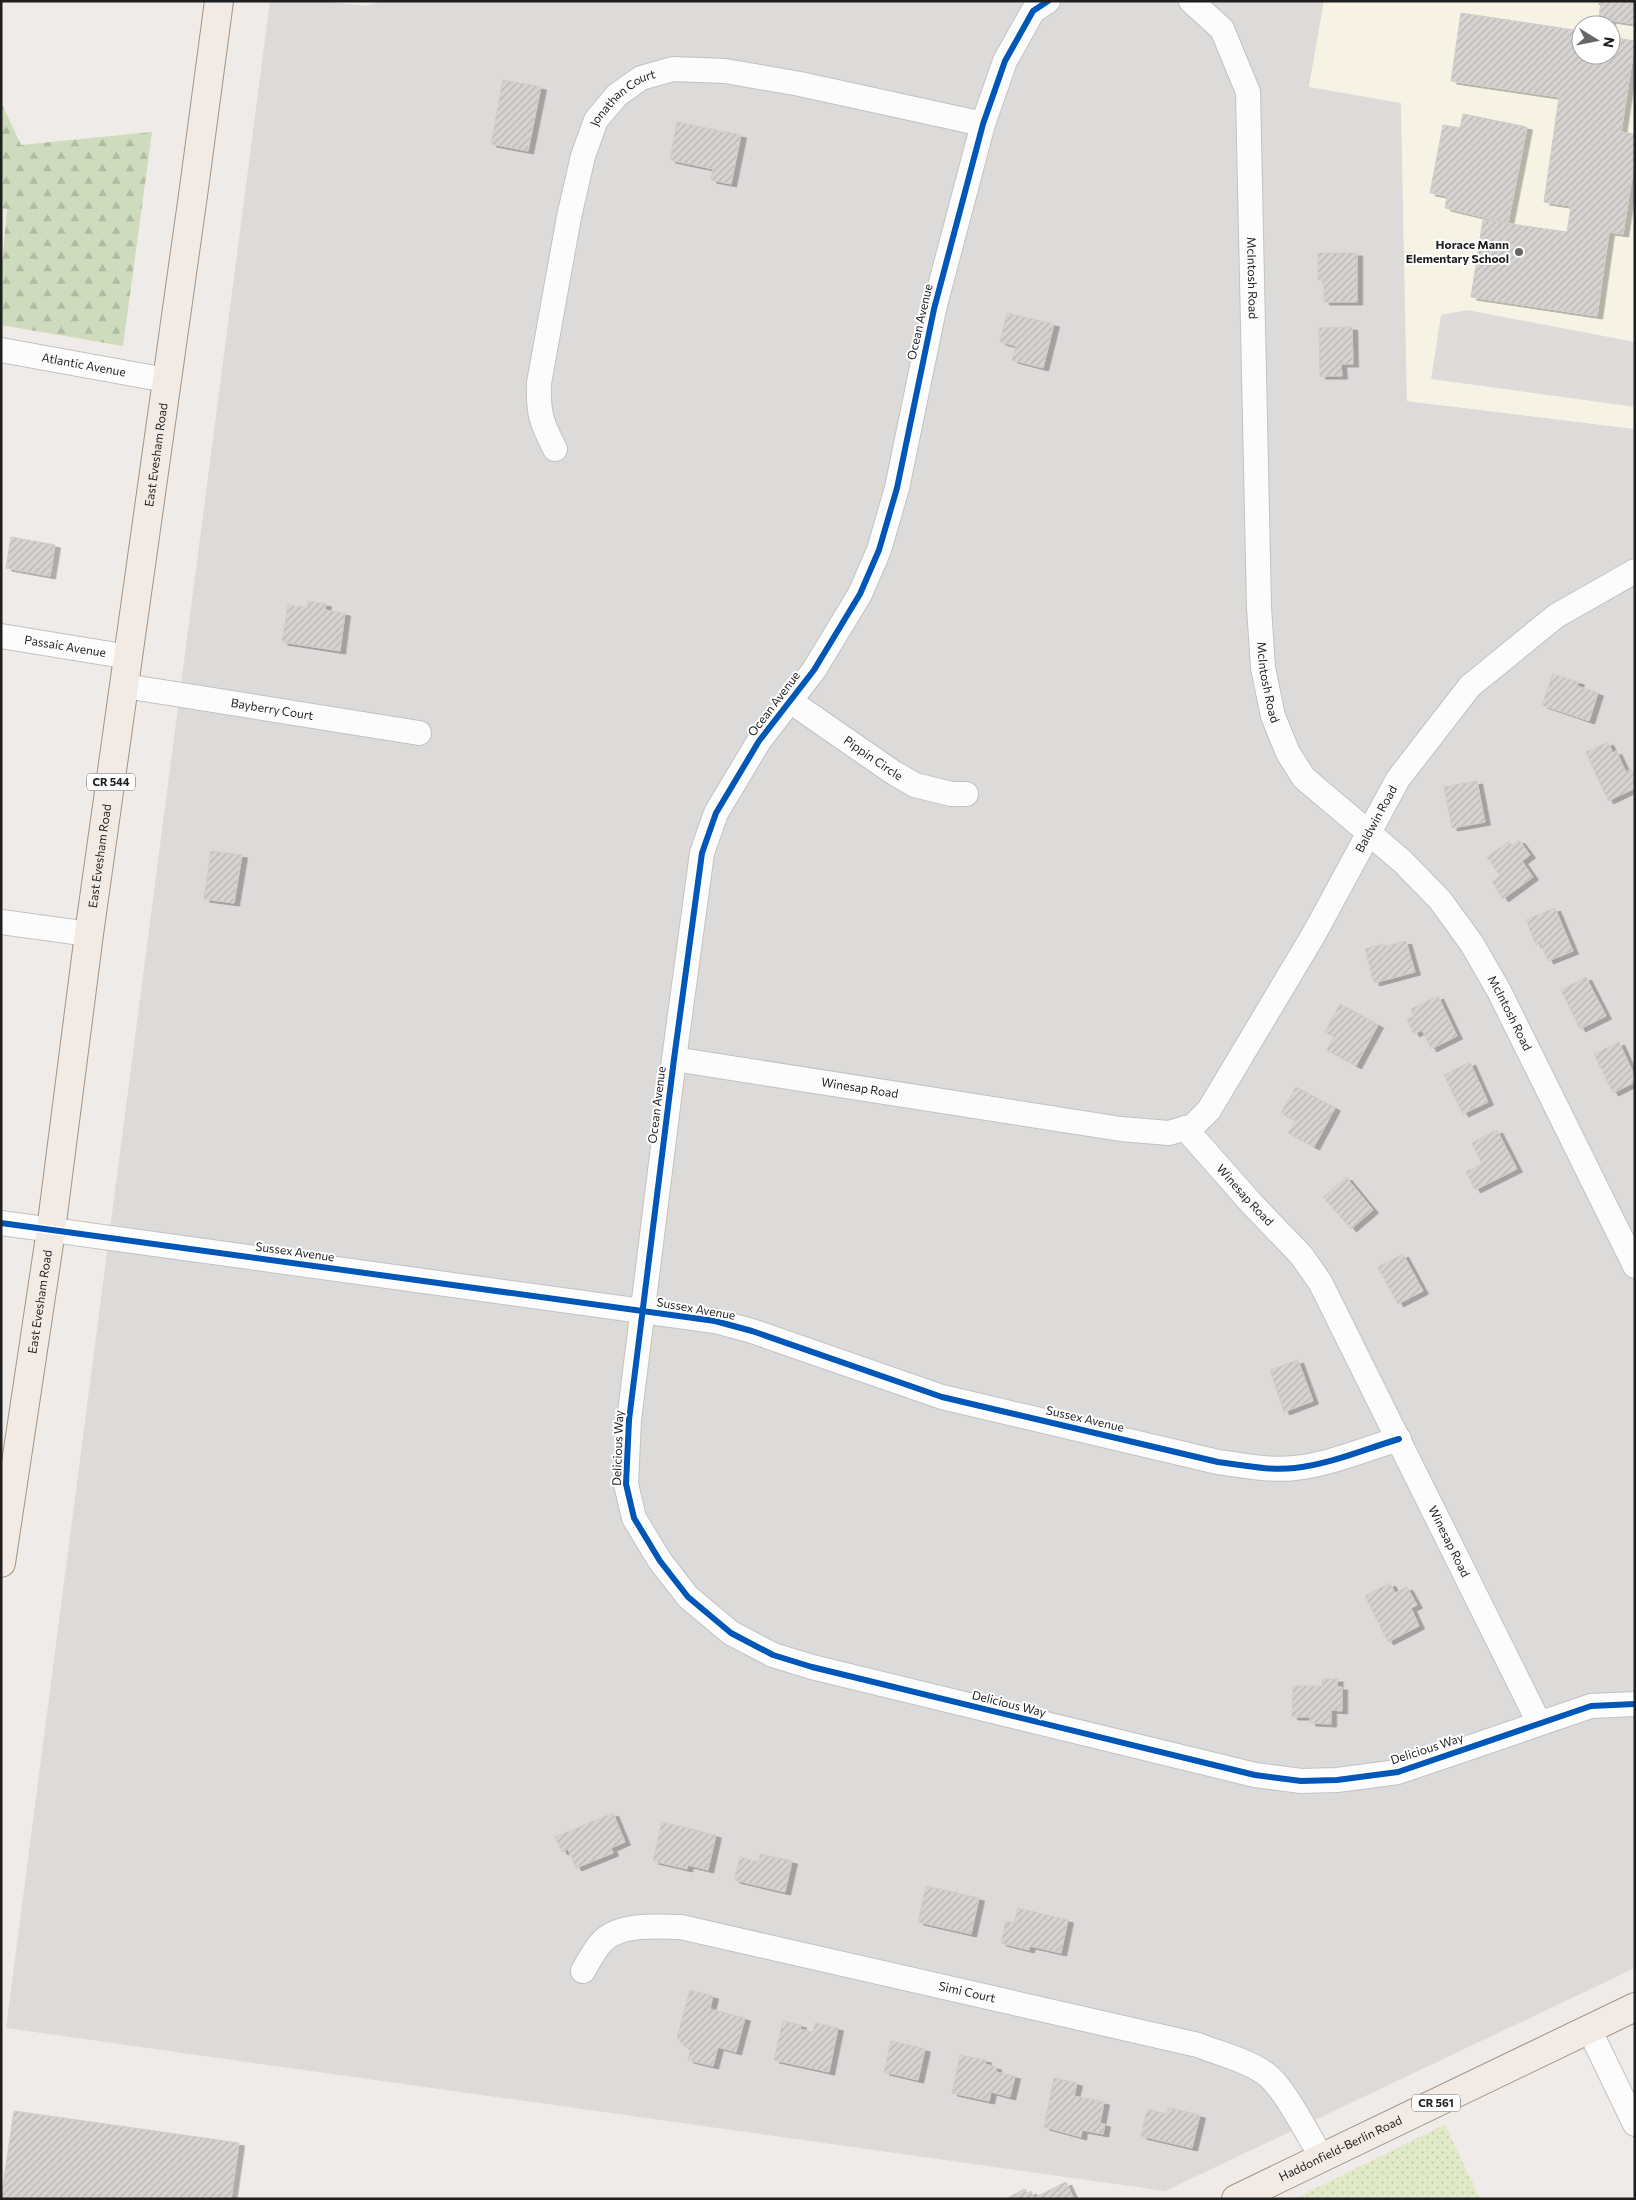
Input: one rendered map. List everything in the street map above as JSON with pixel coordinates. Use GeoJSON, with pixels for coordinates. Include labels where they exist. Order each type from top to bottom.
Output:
{"type":"FeatureCollection","features":[{"type":"Feature","properties":{"kind":"main road","name":"East Evesham Road"},"geometry":{"type":"LineString","coordinates":[[1,1563],[4,1522],[51,1230],[89,934],[219,1]]}},
{"type":"Feature","properties":{"kind":"main road","name":"Haddonfield-Berlin Road"},"geometry":{"type":"LineString","coordinates":[[1236,2199],[1635,2007]]}},
{"type":"Feature","properties":{"kind":"street"},"geometry":{"type":"LineString","coordinates":[[983,124],[1005,61],[1033,11],[1048,1]]}},
{"type":"Feature","properties":{"kind":"street","name":"McIntosh Road"},"geometry":{"type":"LineString","coordinates":[[1191,1],[1222,30],[1248,92],[1259,607],[1263,668],[1273,716],[1288,753],[1304,778],[1402,861],[1440,900],[1472,944],[1499,992],[1635,1266]]}},
{"type":"Feature","properties":{"kind":"street","name":"Jonathan Court"},"geometry":{"type":"LineString","coordinates":[[556,449],[545,430],[538,410],[541,373],[569,217],[583,156],[596,120],[617,95],[641,78],[673,70],[725,71],[800,84],[983,124]]}},
{"type":"Feature","properties":{"kind":"street","name":"Ocean Avenue"},"geometry":{"type":"LineString","coordinates":[[643,1311],[702,853],[716,813],[759,741],[814,670],[860,594],[879,550],[897,488],[934,308],[983,124]]}},
{"type":"Feature","properties":{"kind":"street","name":"Atlantic Avenue"},"geometry":{"type":"LineString","coordinates":[[1,350],[166,380]]}},
{"type":"Feature","properties":{"kind":"street","name":"Baldwin Road"},"geometry":{"type":"LineString","coordinates":[[1185,1128],[1192,1126],[1209,1110],[1314,934],[1398,778],[1470,686],[1556,616],[1635,571]]}},
{"type":"Feature","properties":{"kind":"street","name":"Passaic Avenue"},"geometry":{"type":"LineString","coordinates":[[1,636],[128,657]]}},
{"type":"Feature","properties":{"kind":"street","name":"Bayberry Court"},"geometry":{"type":"LineString","coordinates":[[125,686],[419,733]]}},
{"type":"Feature","properties":{"kind":"street","name":"Pippin Circle"},"geometry":{"type":"LineString","coordinates":[[790,701],[894,773],[915,785],[951,794],[966,794]]}},
{"type":"Feature","properties":{"kind":"street"},"geometry":{"type":"LineString","coordinates":[[1,922],[89,934]]}},
{"type":"Feature","properties":{"kind":"street","name":"Winesap Road"},"geometry":{"type":"LineString","coordinates":[[674,1059],[1122,1129],[1169,1133],[1185,1128],[1252,1204],[1301,1254],[1320,1282],[1539,1723]]}},
{"type":"Feature","properties":{"kind":"street","name":"Sussex Avenue"},"geometry":{"type":"LineString","coordinates":[[1,1223],[715,1321],[752,1331],[942,1398],[1226,1463],[1258,1468],[1294,1468],[1321,1464],[1399,1439]]}},
{"type":"Feature","properties":{"kind":"street","name":"Delicious Way"},"geometry":{"type":"LineString","coordinates":[[643,1311],[629,1420],[626,1484],[634,1518],[660,1561],[688,1597],[731,1633],[773,1655],[812,1667],[1255,1776],[1302,1781],[1337,1780],[1398,1772],[1592,1706],[1635,1704]]}},
{"type":"Feature","properties":{"kind":"street","name":"Simi Court"},"geometry":{"type":"LineString","coordinates":[[583,1971],[605,1939],[623,1930],[681,1927],[1198,2046],[1243,2062],[1266,2074],[1278,2086],[1322,2158]]}},
{"type":"Feature","properties":{"kind":"street"},"geometry":{"type":"LineString","coordinates":[[1589,2029],[1635,2124]]}},
{"type":"Feature","properties":{"kind":"shaded area"},"geometry":{"type":"Polygon","coordinates":[[[270,1],[321,1],[368,6],[381,1],[1324,1],[1309,86],[1401,103],[1407,401],[1635,429],[1635,1968],[1165,2191],[6,2028],[270,1]]]}},
{"type":"Feature","properties":{"kind":"shaded area","name":"Horace Mann Elementary School"},"geometry":{"type":"Polygon","coordinates":[[[1324,1],[1635,1],[1635,429],[1407,401],[1401,103],[1309,87],[1324,1]]]}},
{"type":"Feature","properties":{"kind":"shaded area"},"geometry":{"type":"Polygon","coordinates":[[[1467,310],[1635,342],[1635,407],[1431,379],[1441,315],[1467,310]]]}},
{"type":"Feature","properties":{"kind":"green space"},"geometry":{"type":"Polygon","coordinates":[[[1,102],[21,145],[152,132],[123,346],[1,325],[1,276],[7,209],[1,208],[1,102]]]}},
{"type":"Feature","properties":{"kind":"green space"},"geometry":{"type":"Polygon","coordinates":[[[1444,2125],[1480,2199],[1294,2199],[1444,2125]]]}},
{"type":"Feature","properties":{"kind":"building"},"geometry":{"type":"Polygon","coordinates":[[[1593,1],[1635,1],[1635,24],[1621,22],[1621,15],[1599,15],[1601,2],[1593,1]]]}},
{"type":"Feature","properties":{"kind":"building"},"geometry":{"type":"Polygon","coordinates":[[[1461,13],[1571,30],[1571,65],[1621,65],[1621,39],[1635,41],[1621,132],[1635,134],[1635,158],[1623,234],[1609,232],[1597,316],[1471,297],[1483,220],[1567,232],[1571,206],[1544,202],[1559,97],[1451,81],[1461,13]]]}},
{"type":"Feature","properties":{"kind":"building"},"geometry":{"type":"Polygon","coordinates":[[[503,80],[541,87],[528,151],[491,144],[503,80]]]}},
{"type":"Feature","properties":{"kind":"building"},"geometry":{"type":"Polygon","coordinates":[[[1463,114],[1527,127],[1508,223],[1445,208],[1447,196],[1430,193],[1443,125],[1460,128],[1463,114]]]}},
{"type":"Feature","properties":{"kind":"building"},"geometry":{"type":"Polygon","coordinates":[[[677,122],[741,135],[731,184],[711,180],[713,169],[670,160],[677,122]]]}},
{"type":"Feature","properties":{"kind":"building"},"geometry":{"type":"Polygon","coordinates":[[[1318,253],[1357,253],[1357,302],[1324,302],[1324,280],[1318,280],[1318,253]]]}},
{"type":"Feature","properties":{"kind":"building"},"geometry":{"type":"Polygon","coordinates":[[[1007,313],[1054,324],[1043,368],[1012,360],[1016,346],[1000,342],[1007,313]]]}},
{"type":"Feature","properties":{"kind":"building"},"geometry":{"type":"Polygon","coordinates":[[[1352,327],[1353,364],[1341,364],[1342,376],[1320,376],[1319,328],[1352,327]]]}},
{"type":"Feature","properties":{"kind":"building"},"geometry":{"type":"Polygon","coordinates":[[[11,537],[55,545],[50,576],[6,568],[11,537]]]}},
{"type":"Feature","properties":{"kind":"building"},"geometry":{"type":"Polygon","coordinates":[[[308,601],[326,604],[325,610],[345,613],[340,651],[282,642],[288,605],[307,608],[308,601]]]}},
{"type":"Feature","properties":{"kind":"building"},"geometry":{"type":"Polygon","coordinates":[[[1553,674],[1579,682],[1577,686],[1598,693],[1589,721],[1542,705],[1553,674]]]}},
{"type":"Feature","properties":{"kind":"building"},"geometry":{"type":"Polygon","coordinates":[[[1608,742],[1613,753],[1616,751],[1626,772],[1631,769],[1635,776],[1635,788],[1608,801],[1586,752],[1608,742]]]}},
{"type":"Feature","properties":{"kind":"building"},"geometry":{"type":"Polygon","coordinates":[[[1477,781],[1485,822],[1452,828],[1444,787],[1477,781]]]}},
{"type":"Feature","properties":{"kind":"building"},"geometry":{"type":"Polygon","coordinates":[[[1519,840],[1530,855],[1522,861],[1533,877],[1503,899],[1492,882],[1500,876],[1487,857],[1508,842],[1512,845],[1519,840]]]}},
{"type":"Feature","properties":{"kind":"building"},"geometry":{"type":"Polygon","coordinates":[[[211,851],[242,855],[234,903],[204,899],[211,851]]]}},
{"type":"Feature","properties":{"kind":"building"},"geometry":{"type":"Polygon","coordinates":[[[1555,908],[1573,951],[1548,961],[1541,944],[1536,945],[1526,920],[1555,908]]]}},
{"type":"Feature","properties":{"kind":"building"},"geometry":{"type":"Polygon","coordinates":[[[1406,941],[1415,972],[1374,983],[1365,949],[1406,941]]]}},
{"type":"Feature","properties":{"kind":"building"},"geometry":{"type":"Polygon","coordinates":[[[1586,977],[1606,1016],[1580,1029],[1561,990],[1586,977]]]}},
{"type":"Feature","properties":{"kind":"building"},"geometry":{"type":"Polygon","coordinates":[[[1438,996],[1457,1036],[1431,1049],[1422,1030],[1414,1034],[1407,1019],[1414,1016],[1411,1009],[1438,996]]]}},
{"type":"Feature","properties":{"kind":"building"},"geometry":{"type":"Polygon","coordinates":[[[1340,1004],[1378,1025],[1356,1066],[1327,1050],[1334,1037],[1325,1032],[1340,1004]]]}},
{"type":"Feature","properties":{"kind":"building"},"geometry":{"type":"Polygon","coordinates":[[[1619,1042],[1635,1077],[1635,1082],[1613,1093],[1594,1054],[1619,1042]]]}},
{"type":"Feature","properties":{"kind":"building"},"geometry":{"type":"Polygon","coordinates":[[[1470,1062],[1488,1102],[1463,1114],[1444,1075],[1470,1062]]]}},
{"type":"Feature","properties":{"kind":"building"},"geometry":{"type":"Polygon","coordinates":[[[1296,1087],[1335,1108],[1314,1147],[1288,1133],[1295,1121],[1281,1113],[1296,1087]]]}},
{"type":"Feature","properties":{"kind":"building"},"geometry":{"type":"Polygon","coordinates":[[[1497,1130],[1517,1169],[1475,1190],[1466,1172],[1482,1164],[1472,1143],[1497,1130]]]}},
{"type":"Feature","properties":{"kind":"building"},"geometry":{"type":"Polygon","coordinates":[[[1346,1177],[1373,1210],[1351,1229],[1323,1197],[1346,1177]]]}},
{"type":"Feature","properties":{"kind":"building"},"geometry":{"type":"Polygon","coordinates":[[[1403,1254],[1423,1291],[1398,1304],[1378,1267],[1403,1254]]]}},
{"type":"Feature","properties":{"kind":"building"},"geometry":{"type":"Polygon","coordinates":[[[1298,1360],[1313,1401],[1284,1412],[1270,1370],[1298,1360]]]}},
{"type":"Feature","properties":{"kind":"building"},"geometry":{"type":"Polygon","coordinates":[[[1390,1583],[1395,1593],[1407,1587],[1417,1605],[1411,1608],[1419,1626],[1388,1642],[1365,1596],[1390,1583]]]}},
{"type":"Feature","properties":{"kind":"building"},"geometry":{"type":"Polygon","coordinates":[[[1322,1679],[1338,1679],[1337,1687],[1342,1687],[1342,1711],[1331,1710],[1331,1724],[1310,1723],[1310,1717],[1292,1717],[1293,1686],[1322,1686],[1322,1679]]]}},
{"type":"Feature","properties":{"kind":"building"},"geometry":{"type":"Polygon","coordinates":[[[613,1813],[625,1842],[611,1848],[613,1853],[576,1868],[568,1849],[562,1852],[555,1837],[613,1813]]]}},
{"type":"Feature","properties":{"kind":"building"},"geometry":{"type":"Polygon","coordinates":[[[662,1822],[716,1835],[708,1870],[688,1865],[687,1869],[653,1861],[662,1822]]]}},
{"type":"Feature","properties":{"kind":"building"},"geometry":{"type":"Polygon","coordinates":[[[760,1854],[792,1861],[785,1892],[734,1880],[740,1857],[759,1862],[760,1854]]]}},
{"type":"Feature","properties":{"kind":"building"},"geometry":{"type":"Polygon","coordinates":[[[926,1886],[979,1898],[971,1934],[918,1922],[926,1886]]]}},
{"type":"Feature","properties":{"kind":"building"},"geometry":{"type":"Polygon","coordinates":[[[1018,1908],[1068,1920],[1061,1953],[1030,1946],[1029,1950],[1001,1943],[1006,1921],[1014,1923],[1018,1908]]]}},
{"type":"Feature","properties":{"kind":"building"},"geometry":{"type":"Polygon","coordinates":[[[690,1990],[713,1996],[710,2009],[745,2018],[736,2052],[718,2047],[713,2066],[688,2060],[691,2048],[684,2046],[677,2038],[690,1990]]]}},
{"type":"Feature","properties":{"kind":"building"},"geometry":{"type":"Polygon","coordinates":[[[783,2021],[801,2025],[800,2029],[813,2032],[815,2023],[838,2028],[829,2072],[774,2060],[783,2021]]]}},
{"type":"Feature","properties":{"kind":"building"},"geometry":{"type":"Polygon","coordinates":[[[891,2041],[925,2049],[918,2080],[884,2072],[891,2041]]]}},
{"type":"Feature","properties":{"kind":"building"},"geometry":{"type":"Polygon","coordinates":[[[960,2055],[986,2060],[985,2064],[996,2067],[996,2072],[1015,2076],[1010,2097],[991,2092],[989,2101],[952,2093],[960,2055]]]}},
{"type":"Feature","properties":{"kind":"building"},"geometry":{"type":"Polygon","coordinates":[[[1054,2078],[1077,2083],[1074,2096],[1104,2102],[1100,2123],[1105,2124],[1103,2134],[1082,2130],[1081,2137],[1044,2127],[1054,2078]]]}},
{"type":"Feature","properties":{"kind":"building"},"geometry":{"type":"Polygon","coordinates":[[[1169,2108],[1200,2115],[1192,2148],[1141,2136],[1147,2109],[1166,2114],[1169,2108]]]}},
{"type":"Feature","properties":{"kind":"building"},"geometry":{"type":"Polygon","coordinates":[[[14,2111],[239,2143],[231,2199],[1,2199],[14,2111]]]}},
{"type":"Feature","properties":{"kind":"building"},"geometry":{"type":"Polygon","coordinates":[[[1066,2182],[1074,2199],[1005,2199],[1025,2189],[1027,2193],[1031,2191],[1034,2198],[1066,2182]]]}},
{"type":"Feature","properties":{"kind":"cycle path"},"geometry":{"type":"LineString","coordinates":[[1048,1],[1033,11],[1005,61],[983,124],[934,309],[897,488],[879,550],[860,594],[814,670],[759,741],[716,813],[702,853],[629,1420],[626,1484],[634,1518],[660,1561],[688,1597],[731,1633],[773,1655],[812,1667],[1255,1775],[1301,1781],[1337,1780],[1398,1772],[1591,1706],[1635,1704]]}},
{"type":"Feature","properties":{"kind":"cycle path"},"geometry":{"type":"LineString","coordinates":[[1,1223],[715,1321],[752,1331],[942,1397],[1218,1462],[1266,1468],[1295,1468],[1335,1460],[1399,1439]]}},
{"type":"Feature","properties":{"kind":"place","name":"Horace Mann Elementary School"},"geometry":{"type":"Point","coordinates":[1519,252]}}]}
